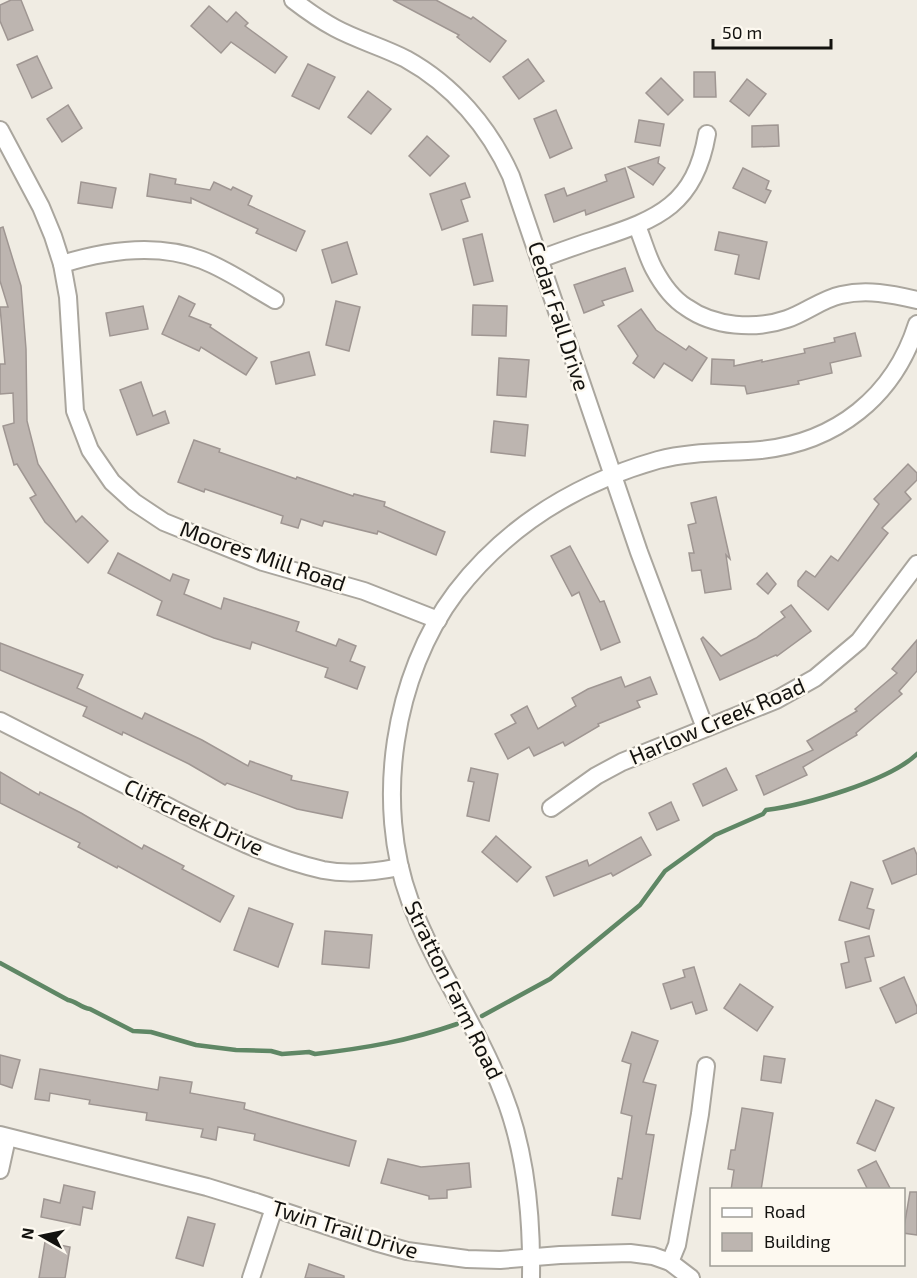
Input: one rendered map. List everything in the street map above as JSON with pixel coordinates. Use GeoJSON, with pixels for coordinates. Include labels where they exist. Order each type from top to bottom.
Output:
{"type":"FeatureCollection","features":[{"type":"Feature","properties":{"kind":"street","name":"Cedar Fall Drive"},"geometry":{"type":"LineString","coordinates":[[293,0],[336,28],[404,58],[428,72],[471,112],[501,153],[540,259],[613,476],[705,728]]}},
{"type":"Feature","properties":{"kind":"street","name":"Moores Mill Road"},"geometry":{"type":"LineString","coordinates":[[0,130],[41,207],[62,264],[68,297],[75,411],[84,437],[97,463],[112,482],[134,502],[164,522],[263,562],[363,591],[438,620]]}},
{"type":"Feature","properties":{"kind":"street"},"geometry":{"type":"LineString","coordinates":[[540,259],[654,218],[681,197],[691,182],[707,134]]}},
{"type":"Feature","properties":{"kind":"street"},"geometry":{"type":"LineString","coordinates":[[637,226],[654,268],[677,299],[686,307],[722,322],[748,326],[768,324],[788,319],[838,295],[854,293],[873,292],[917,300]]}},
{"type":"Feature","properties":{"kind":"street"},"geometry":{"type":"LineString","coordinates":[[62,264],[80,258],[135,250],[179,252],[210,264],[275,300]]}},
{"type":"Feature","properties":{"kind":"street","name":"Stratton Farm Road"},"geometry":{"type":"LineString","coordinates":[[531,1278],[527,1196],[523,1167],[505,1096],[486,1052],[423,930],[410,899],[394,838],[392,804],[395,749],[410,682],[421,653],[438,620],[474,570],[504,539],[548,507],[574,492],[613,476],[682,454],[760,450],[787,446],[817,437],[835,428],[867,405],[882,388],[906,351],[917,324]]}},
{"type":"Feature","properties":{"kind":"street","name":"Harlow Creek Road"},"geometry":{"type":"LineString","coordinates":[[551,808],[596,776],[622,762],[776,700],[815,678],[859,641],[917,564]]}},
{"type":"Feature","properties":{"kind":"street","name":"Cliffcreek Drive"},"geometry":{"type":"LineString","coordinates":[[0,721],[263,852],[323,870],[349,873],[377,872],[400,867]]}},
{"type":"Feature","properties":{"kind":"street"},"geometry":{"type":"LineString","coordinates":[[670,1262],[677,1245],[706,1066]]}},
{"type":"Feature","properties":{"kind":"street"},"geometry":{"type":"LineString","coordinates":[[0,1170],[4,1137]]}},
{"type":"Feature","properties":{"kind":"street","name":"Twin Trail Drive"},"geometry":{"type":"LineString","coordinates":[[4,1137],[207,1187],[407,1251],[467,1259],[500,1260],[614,1252],[653,1256],[670,1262],[691,1278]]}},
{"type":"Feature","properties":{"kind":"street"},"geometry":{"type":"LineString","coordinates":[[251,1278],[274,1208]]}},
{"type":"Feature","properties":{"kind":"building"},"geometry":{"type":"Polygon","coordinates":[[[11,0],[21,0],[33,30],[8,40],[0,21],[0,5],[11,0]]]}},
{"type":"Feature","properties":{"kind":"building"},"geometry":{"type":"Polygon","coordinates":[[[393,0],[436,0],[471,19],[473,17],[506,41],[490,62],[457,37],[459,35],[393,0]]]}},
{"type":"Feature","properties":{"kind":"building"},"geometry":{"type":"Polygon","coordinates":[[[209,6],[227,22],[236,12],[248,23],[245,26],[287,57],[275,73],[231,42],[221,53],[191,26],[209,6]]]}},
{"type":"Feature","properties":{"kind":"building"},"geometry":{"type":"Polygon","coordinates":[[[37,56],[52,88],[32,98],[17,65],[37,56]]]}},
{"type":"Feature","properties":{"kind":"building"},"geometry":{"type":"Polygon","coordinates":[[[528,59],[544,81],[519,99],[503,77],[528,59]]]}},
{"type":"Feature","properties":{"kind":"building"},"geometry":{"type":"Polygon","coordinates":[[[308,64],[335,77],[319,109],[292,96],[308,64]]]}},
{"type":"Feature","properties":{"kind":"building"},"geometry":{"type":"Polygon","coordinates":[[[694,72],[715,72],[716,97],[694,97],[694,72]]]}},
{"type":"Feature","properties":{"kind":"building"},"geometry":{"type":"Polygon","coordinates":[[[661,78],[683,100],[668,115],[646,93],[661,78]]]}},
{"type":"Feature","properties":{"kind":"building"},"geometry":{"type":"Polygon","coordinates":[[[747,79],[766,94],[749,116],[730,101],[747,79]]]}},
{"type":"Feature","properties":{"kind":"building"},"geometry":{"type":"Polygon","coordinates":[[[368,91],[391,109],[371,134],[348,117],[368,91]]]}},
{"type":"Feature","properties":{"kind":"building"},"geometry":{"type":"Polygon","coordinates":[[[68,105],[82,128],[62,142],[47,119],[68,105]]]}},
{"type":"Feature","properties":{"kind":"building"},"geometry":{"type":"Polygon","coordinates":[[[556,110],[572,148],[550,158],[534,119],[556,110]]]}},
{"type":"Feature","properties":{"kind":"building"},"geometry":{"type":"Polygon","coordinates":[[[639,120],[664,124],[660,146],[635,142],[639,120]]]}},
{"type":"Feature","properties":{"kind":"building"},"geometry":{"type":"Polygon","coordinates":[[[778,125],[779,146],[752,147],[752,126],[778,125]]]}},
{"type":"Feature","properties":{"kind":"building"},"geometry":{"type":"Polygon","coordinates":[[[427,136],[449,156],[430,176],[409,156],[427,136]]]}},
{"type":"Feature","properties":{"kind":"building"},"geometry":{"type":"Polygon","coordinates":[[[659,157],[658,163],[665,168],[653,185],[628,167],[659,157]]]}},
{"type":"Feature","properties":{"kind":"building"},"geometry":{"type":"Polygon","coordinates":[[[625,168],[634,197],[586,215],[585,210],[554,222],[545,195],[564,188],[567,196],[607,181],[605,175],[625,168]]]}},
{"type":"Feature","properties":{"kind":"building"},"geometry":{"type":"Polygon","coordinates":[[[743,168],[769,181],[766,189],[771,191],[765,203],[733,188],[743,168]]]}},
{"type":"Feature","properties":{"kind":"building"},"geometry":{"type":"Polygon","coordinates":[[[150,174],[176,179],[175,184],[210,190],[214,182],[231,190],[233,187],[252,196],[248,205],[305,231],[296,251],[256,233],[258,229],[191,198],[191,203],[147,196],[150,174]]]}},
{"type":"Feature","properties":{"kind":"building"},"geometry":{"type":"Polygon","coordinates":[[[81,182],[116,188],[112,208],[78,203],[81,182]]]}},
{"type":"Feature","properties":{"kind":"building"},"geometry":{"type":"Polygon","coordinates":[[[465,183],[470,197],[461,200],[468,221],[442,230],[430,194],[465,183]]]}},
{"type":"Feature","properties":{"kind":"building"},"geometry":{"type":"Polygon","coordinates":[[[3,227],[21,286],[26,349],[27,421],[38,464],[76,522],[82,516],[108,541],[88,563],[45,522],[30,498],[36,495],[17,464],[14,465],[3,426],[14,423],[13,393],[0,394],[0,364],[5,364],[0,307],[8,307],[0,281],[0,228],[3,227]]]}},
{"type":"Feature","properties":{"kind":"building"},"geometry":{"type":"Polygon","coordinates":[[[719,232],[767,242],[759,279],[735,274],[739,255],[715,250],[719,232]]]}},
{"type":"Feature","properties":{"kind":"building"},"geometry":{"type":"Polygon","coordinates":[[[482,234],[493,281],[474,285],[463,239],[482,234]]]}},
{"type":"Feature","properties":{"kind":"building"},"geometry":{"type":"Polygon","coordinates":[[[347,242],[357,274],[332,283],[322,250],[347,242]]]}},
{"type":"Feature","properties":{"kind":"building"},"geometry":{"type":"Polygon","coordinates":[[[625,268],[633,291],[602,301],[604,305],[584,313],[574,285],[625,268]]]}},
{"type":"Feature","properties":{"kind":"building"},"geometry":{"type":"Polygon","coordinates":[[[179,296],[195,304],[189,316],[211,325],[210,327],[257,358],[246,375],[201,347],[199,351],[162,334],[179,296]]]}},
{"type":"Feature","properties":{"kind":"building"},"geometry":{"type":"Polygon","coordinates":[[[336,301],[360,307],[349,351],[326,345],[336,301]]]}},
{"type":"Feature","properties":{"kind":"building"},"geometry":{"type":"Polygon","coordinates":[[[473,305],[507,306],[506,336],[472,335],[473,305]]]}},
{"type":"Feature","properties":{"kind":"building"},"geometry":{"type":"Polygon","coordinates":[[[143,306],[148,329],[110,336],[106,313],[143,306]]]}},
{"type":"Feature","properties":{"kind":"building"},"geometry":{"type":"Polygon","coordinates":[[[641,309],[656,330],[686,350],[689,346],[707,358],[692,381],[664,363],[654,378],[633,363],[638,356],[618,326],[641,309]]]}},
{"type":"Feature","properties":{"kind":"building"},"geometry":{"type":"Polygon","coordinates":[[[855,333],[861,356],[830,363],[832,373],[798,381],[799,384],[747,394],[745,386],[711,384],[712,359],[734,360],[734,366],[762,360],[762,362],[805,353],[804,349],[835,342],[834,338],[855,333]]]}},
{"type":"Feature","properties":{"kind":"building"},"geometry":{"type":"Polygon","coordinates":[[[309,352],[315,375],[276,384],[271,362],[309,352]]]}},
{"type":"Feature","properties":{"kind":"building"},"geometry":{"type":"Polygon","coordinates":[[[499,358],[529,360],[526,397],[497,395],[499,358]]]}},
{"type":"Feature","properties":{"kind":"building"},"geometry":{"type":"Polygon","coordinates":[[[141,382],[153,416],[165,411],[169,423],[137,435],[120,390],[141,382]]]}},
{"type":"Feature","properties":{"kind":"building"},"geometry":{"type":"Polygon","coordinates":[[[494,421],[528,425],[525,456],[491,452],[494,421]]]}},
{"type":"Feature","properties":{"kind":"building"},"geometry":{"type":"Polygon","coordinates":[[[194,440],[220,449],[219,452],[296,479],[297,477],[353,496],[354,494],[385,502],[384,506],[445,532],[436,555],[378,531],[377,534],[324,521],[322,526],[301,519],[298,528],[281,523],[283,516],[178,482],[194,440]]]}},
{"type":"Feature","properties":{"kind":"building"},"geometry":{"type":"Polygon","coordinates":[[[908,464],[917,473],[917,480],[905,492],[911,499],[882,528],[888,533],[828,610],[798,586],[798,581],[806,571],[815,577],[831,556],[838,561],[879,504],[874,499],[908,464]]]}},
{"type":"Feature","properties":{"kind":"building"},"geometry":{"type":"Polygon","coordinates":[[[716,497],[730,559],[726,555],[731,589],[705,593],[701,570],[692,571],[689,553],[694,553],[688,525],[696,523],[691,503],[716,497]]]}},
{"type":"Feature","properties":{"kind":"building"},"geometry":{"type":"Polygon","coordinates":[[[570,546],[600,602],[604,601],[620,642],[601,650],[579,592],[572,596],[551,556],[570,546]]]}},
{"type":"Feature","properties":{"kind":"building"},"geometry":{"type":"Polygon","coordinates":[[[118,553],[170,581],[173,574],[189,580],[184,594],[221,609],[224,598],[299,622],[296,631],[336,646],[339,639],[356,646],[350,661],[365,667],[357,689],[325,677],[328,668],[252,642],[250,649],[214,638],[157,615],[162,601],[108,573],[118,553]]]}},
{"type":"Feature","properties":{"kind":"building"},"geometry":{"type":"Polygon","coordinates":[[[767,573],[776,584],[768,594],[757,584],[767,573]]]}},
{"type":"Feature","properties":{"kind":"building"},"geometry":{"type":"Polygon","coordinates":[[[791,605],[811,631],[777,656],[720,680],[701,639],[703,637],[721,656],[756,638],[785,617],[781,612],[791,605]]]}},
{"type":"Feature","properties":{"kind":"building"},"geometry":{"type":"Polygon","coordinates":[[[917,640],[917,671],[899,691],[902,694],[856,733],[857,735],[803,767],[807,775],[764,795],[756,776],[813,750],[807,741],[857,711],[855,709],[897,673],[892,669],[917,640]]]}},
{"type":"Feature","properties":{"kind":"building"},"geometry":{"type":"Polygon","coordinates":[[[0,643],[83,675],[77,688],[142,719],[145,713],[202,740],[248,766],[250,761],[292,776],[291,780],[348,792],[342,818],[297,809],[227,783],[225,785],[189,764],[123,732],[122,735],[83,716],[87,707],[0,670],[0,643]]]}},
{"type":"Feature","properties":{"kind":"building"},"geometry":{"type":"Polygon","coordinates":[[[621,677],[625,687],[650,677],[657,694],[637,701],[640,707],[598,724],[599,726],[565,746],[563,742],[534,756],[529,747],[508,759],[495,734],[516,723],[511,715],[527,706],[538,729],[576,706],[572,698],[588,689],[621,677]]]}},
{"type":"Feature","properties":{"kind":"building"},"geometry":{"type":"Polygon","coordinates":[[[471,768],[498,774],[489,821],[467,816],[474,782],[468,781],[471,768]]]}},
{"type":"Feature","properties":{"kind":"building"},"geometry":{"type":"Polygon","coordinates":[[[726,768],[737,790],[703,806],[693,784],[726,768]]]}},
{"type":"Feature","properties":{"kind":"building"},"geometry":{"type":"Polygon","coordinates":[[[0,772],[39,795],[40,792],[81,813],[142,849],[144,845],[184,866],[182,869],[234,896],[220,922],[118,866],[117,868],[78,847],[80,843],[0,803],[0,772]]]}},
{"type":"Feature","properties":{"kind":"building"},"geometry":{"type":"Polygon","coordinates":[[[671,802],[679,820],[657,830],[649,813],[671,802]]]}},
{"type":"Feature","properties":{"kind":"building"},"geometry":{"type":"Polygon","coordinates":[[[496,836],[531,867],[517,882],[482,852],[496,836]]]}},
{"type":"Feature","properties":{"kind":"building"},"geometry":{"type":"Polygon","coordinates":[[[641,837],[651,855],[613,876],[611,873],[554,896],[546,877],[587,860],[589,866],[641,837]]]}},
{"type":"Feature","properties":{"kind":"building"},"geometry":{"type":"Polygon","coordinates":[[[914,848],[917,855],[917,874],[892,884],[883,861],[914,848]]]}},
{"type":"Feature","properties":{"kind":"building"},"geometry":{"type":"Polygon","coordinates":[[[851,882],[873,889],[867,908],[874,910],[869,929],[839,920],[851,882]]]}},
{"type":"Feature","properties":{"kind":"building"},"geometry":{"type":"Polygon","coordinates":[[[249,908],[293,924],[278,967],[234,950],[249,908]]]}},
{"type":"Feature","properties":{"kind":"building"},"geometry":{"type":"Polygon","coordinates":[[[325,931],[372,935],[369,968],[322,964],[325,931]]]}},
{"type":"Feature","properties":{"kind":"building"},"geometry":{"type":"Polygon","coordinates":[[[869,936],[874,956],[865,958],[871,981],[846,988],[841,964],[849,962],[845,942],[869,936]]]}},
{"type":"Feature","properties":{"kind":"building"},"geometry":{"type":"Polygon","coordinates":[[[694,967],[707,1010],[696,1014],[692,1002],[671,1009],[663,984],[685,977],[683,970],[694,967]]]}},
{"type":"Feature","properties":{"kind":"building"},"geometry":{"type":"Polygon","coordinates":[[[904,977],[917,1007],[917,1013],[896,1023],[880,988],[904,977]]]}},
{"type":"Feature","properties":{"kind":"building"},"geometry":{"type":"Polygon","coordinates":[[[740,984],[773,1007],[757,1031],[724,1008],[740,984]]]}},
{"type":"Feature","properties":{"kind":"building"},"geometry":{"type":"Polygon","coordinates":[[[632,1032],[658,1041],[643,1082],[656,1085],[646,1134],[654,1135],[640,1219],[612,1215],[618,1178],[622,1179],[632,1116],[621,1113],[631,1064],[622,1061],[632,1032]]]}},
{"type":"Feature","properties":{"kind":"building"},"geometry":{"type":"Polygon","coordinates":[[[0,1055],[20,1060],[12,1088],[0,1084],[0,1055]]]}},
{"type":"Feature","properties":{"kind":"building"},"geometry":{"type":"Polygon","coordinates":[[[764,1056],[785,1059],[781,1083],[761,1080],[764,1056]]]}},
{"type":"Feature","properties":{"kind":"building"},"geometry":{"type":"Polygon","coordinates":[[[40,1069],[158,1090],[160,1077],[192,1082],[190,1093],[245,1103],[244,1109],[356,1141],[349,1166],[254,1140],[255,1134],[218,1127],[216,1140],[201,1137],[203,1129],[146,1120],[147,1113],[89,1104],[90,1100],[50,1093],[49,1101],[35,1099],[40,1069]]]}},
{"type":"Feature","properties":{"kind":"building"},"geometry":{"type":"Polygon","coordinates":[[[876,1100],[894,1108],[875,1151],[857,1143],[876,1100]]]}},
{"type":"Feature","properties":{"kind":"building"},"geometry":{"type":"Polygon","coordinates":[[[742,1108],[773,1113],[761,1188],[731,1188],[734,1170],[728,1169],[731,1150],[735,1150],[742,1108]]]}},
{"type":"Feature","properties":{"kind":"building"},"geometry":{"type":"Polygon","coordinates":[[[388,1159],[421,1167],[469,1163],[471,1187],[447,1190],[447,1198],[429,1199],[429,1196],[381,1183],[388,1159]]]}},
{"type":"Feature","properties":{"kind":"building"},"geometry":{"type":"Polygon","coordinates":[[[876,1161],[890,1188],[867,1188],[858,1170],[876,1161]]]}},
{"type":"Feature","properties":{"kind":"building"},"geometry":{"type":"Polygon","coordinates":[[[64,1185],[95,1192],[92,1209],[83,1207],[80,1225],[41,1217],[44,1199],[60,1203],[64,1185]]]}},
{"type":"Feature","properties":{"kind":"building"},"geometry":{"type":"Polygon","coordinates":[[[910,1192],[917,1192],[917,1235],[905,1233],[910,1192]]]}},
{"type":"Feature","properties":{"kind":"building"},"geometry":{"type":"Polygon","coordinates":[[[188,1217],[215,1224],[203,1266],[176,1258],[188,1217]]]}},
{"type":"Feature","properties":{"kind":"building"},"geometry":{"type":"Polygon","coordinates":[[[45,1242],[70,1247],[65,1278],[39,1278],[45,1242]]]}},
{"type":"Feature","properties":{"kind":"building"},"geometry":{"type":"Polygon","coordinates":[[[309,1264],[344,1276],[344,1278],[305,1278],[309,1264]]]}},
{"type":"Feature","properties":{"kind":"waterway"},"geometry":{"type":"LineString","coordinates":[[482,1016],[550,979],[640,905],[665,871],[715,835],[763,814],[766,810],[824,797],[867,782],[904,764],[917,754]]}},
{"type":"Feature","properties":{"kind":"waterway"},"geometry":{"type":"LineString","coordinates":[[0,963],[68,1000],[133,1031],[151,1032],[196,1045],[271,1051],[282,1054],[309,1052],[315,1054],[387,1043],[457,1024]]}}]}
